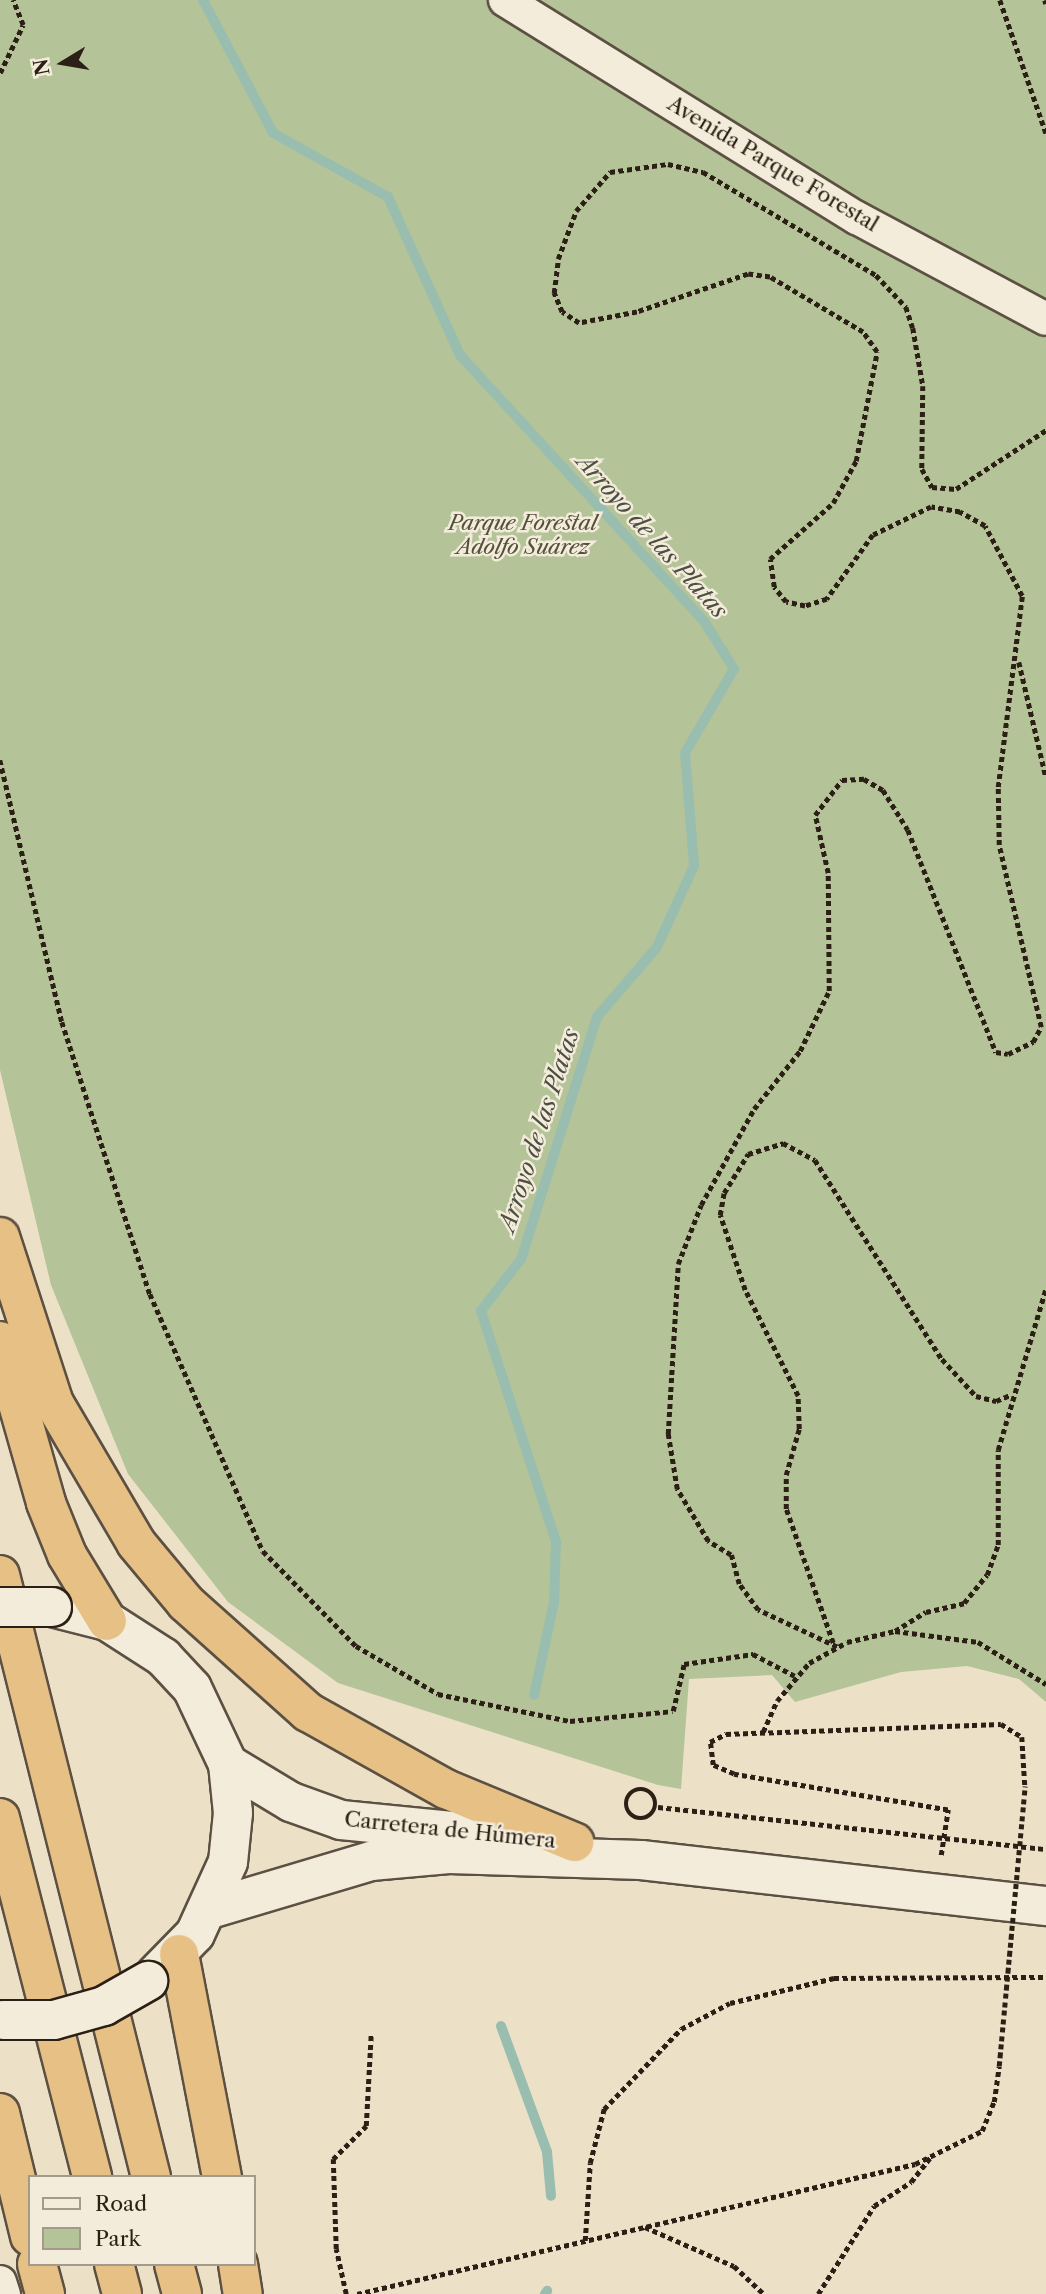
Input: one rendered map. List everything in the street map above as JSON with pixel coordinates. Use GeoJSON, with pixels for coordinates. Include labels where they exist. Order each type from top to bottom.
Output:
{"type":"FeatureCollection","features":[{"type":"Feature","properties":{"kind":"highway"},"geometry":{"type":"LineString","coordinates":[[0,1237],[54,1403],[136,1543],[186,1603],[309,1712],[446,1789],[574,1842]]}},
{"type":"Feature","properties":{"kind":"highway"},"geometry":{"type":"LineString","coordinates":[[0,1341],[46,1503],[67,1555],[107,1621]]}},
{"type":"Feature","properties":{"kind":"highway"},"geometry":{"type":"LineString","coordinates":[[0,1575],[150,2175]]}},
{"type":"Feature","properties":{"kind":"highway"},"geometry":{"type":"LineString","coordinates":[[0,1818],[91,2175]]}},
{"type":"Feature","properties":{"kind":"highway"},"geometry":{"type":"LineString","coordinates":[[179,1954],[222,2175]]}},
{"type":"Feature","properties":{"kind":"highway"},"geometry":{"type":"LineString","coordinates":[[0,2113],[28,2228]]}},
{"type":"Feature","properties":{"kind":"highway"},"geometry":{"type":"LineString","coordinates":[[38,2266],[45,2294]]}},
{"type":"Feature","properties":{"kind":"highway"},"geometry":{"type":"LineString","coordinates":[[115,2266],[122,2294]]}},
{"type":"Feature","properties":{"kind":"highway"},"geometry":{"type":"LineString","coordinates":[[175,2266],[182,2294]]}},
{"type":"Feature","properties":{"kind":"highway"},"geometry":{"type":"LineString","coordinates":[[238,2266],[243,2294]]}},
{"type":"Feature","properties":{"kind":"main road"},"geometry":{"type":"LineString","coordinates":[[0,1607],[52,1607],[107,1621],[163,1657],[192,1688],[228,1765],[233,1813],[228,1862],[210,1909],[179,1954],[148,1982],[104,2007],[54,2020],[1,2020]]}},
{"type":"Feature","properties":{"kind":"main road","name":"Carretera de Húmera"},"geometry":{"type":"LineString","coordinates":[[228,1765],[291,1802],[341,1820],[574,1842],[641,1860]]}},
{"type":"Feature","properties":{"kind":"main road","name":"Carretera de Húmera"},"geometry":{"type":"LineString","coordinates":[[210,1909],[371,1861],[449,1854],[641,1860],[1046,1906]]}},
{"type":"Feature","properties":{"kind":"street","name":"Avenida Parque Forestal"},"geometry":{"type":"LineString","coordinates":[[505,0],[857,218],[1046,319]]}},
{"type":"Feature","properties":{"kind":"street"},"geometry":{"type":"LineString","coordinates":[[0,2282],[4,2294]]}},
{"type":"Feature","properties":{"kind":"path"},"geometry":{"type":"LineString","coordinates":[[0,73],[23,25],[13,0]]}},
{"type":"Feature","properties":{"kind":"path"},"geometry":{"type":"LineString","coordinates":[[1000,0],[1046,133]]}},
{"type":"Feature","properties":{"kind":"path"},"geometry":{"type":"LineString","coordinates":[[836,1647],[758,1610],[739,1584],[731,1555],[708,1541],[677,1489],[668,1434],[678,1265],[701,1205],[754,1109],[800,1051],[829,991],[828,873],[815,815],[842,780],[864,779],[883,790],[908,830],[996,1052],[1008,1054],[1033,1042],[1041,1027],[999,845],[998,787],[1018,658],[1022,596],[985,526],[960,512],[931,507],[901,517],[873,535],[827,598],[805,606],[786,602],[774,587],[770,559],[833,503],[856,461],[877,352],[863,332],[770,277],[748,274],[637,312],[579,323],[562,312],[554,293],[558,259],[576,211],[610,172],[668,164],[704,172],[876,275],[906,307],[913,328],[923,386],[922,468],[932,487],[963,486],[1046,430]]}},
{"type":"Feature","properties":{"kind":"path"},"geometry":{"type":"LineString","coordinates":[[1018,658],[1046,777]]}},
{"type":"Feature","properties":{"kind":"path"},"geometry":{"type":"LineString","coordinates":[[0,760],[62,1022],[150,1294],[263,1551],[356,1646],[438,1694],[570,1721],[673,1711],[684,1664],[753,1654],[795,1676]]}},
{"type":"Feature","properties":{"kind":"path"},"geometry":{"type":"LineString","coordinates":[[836,1647],[825,1634],[786,1508],[786,1475],[799,1429],[798,1396],[745,1290],[720,1216],[724,1193],[748,1154],[783,1143],[815,1160],[942,1359],[976,1396],[996,1402],[1010,1395]]}},
{"type":"Feature","properties":{"kind":"path"},"geometry":{"type":"LineString","coordinates":[[763,1732],[795,1676],[836,1647],[895,1631],[926,1612],[964,1603],[988,1576],[998,1545],[998,1450],[1010,1395],[1046,1288]]}},
{"type":"Feature","properties":{"kind":"path"},"geometry":{"type":"LineString","coordinates":[[895,1631],[978,1642],[1046,1684]]}},
{"type":"Feature","properties":{"kind":"path"},"geometry":{"type":"LineString","coordinates":[[357,2294],[644,2227],[932,2155],[958,2148],[982,2131],[994,2102],[999,2066],[1025,1786],[1022,1737],[1001,1724],[718,1736],[709,1757],[720,1769],[747,1777],[948,1810],[941,1855]]}},
{"type":"Feature","properties":{"kind":"path"},"geometry":{"type":"LineString","coordinates":[[658,1807],[645,1790],[624,1801],[639,1818],[658,1807],[1046,1849]]}},
{"type":"Feature","properties":{"kind":"path"},"geometry":{"type":"LineString","coordinates":[[585,2241],[590,2163],[604,2109],[681,2029],[730,2003],[834,1978],[1046,1977]]}},
{"type":"Feature","properties":{"kind":"path"},"geometry":{"type":"LineString","coordinates":[[346,2294],[336,2249],[333,2159],[366,2126],[371,2033]]}},
{"type":"Feature","properties":{"kind":"path"},"geometry":{"type":"LineString","coordinates":[[818,2294],[874,2206],[911,2182],[932,2155]]}},
{"type":"Feature","properties":{"kind":"path"},"geometry":{"type":"LineString","coordinates":[[644,2227],[734,2266],[764,2294]]}},
{"type":"Feature","properties":{"kind":"green space","name":"Parque Forestal Adolfo Suárez"},"geometry":{"type":"Polygon","coordinates":[[[0,0],[1046,0],[1046,1702],[1019,1679],[967,1666],[901,1672],[795,1702],[772,1675],[689,1679],[681,1789],[658,1785],[338,1683],[228,1602],[128,1474],[51,1285],[0,1070],[0,0]]]}},
{"type":"Feature","properties":{"kind":"waterway","name":"Arroyo de las Platas"},"geometry":{"type":"LineString","coordinates":[[203,0],[273,133],[388,197],[460,355],[704,621],[734,669],[685,753],[694,866],[657,947],[597,1017],[521,1259],[481,1311],[556,1542],[554,1602],[534,1695]]}},
{"type":"Feature","properties":{"kind":"waterway","name":"Arroyo de las Platas"},"geometry":{"type":"LineString","coordinates":[[501,2026],[547,2152],[551,2196]]}}]}
